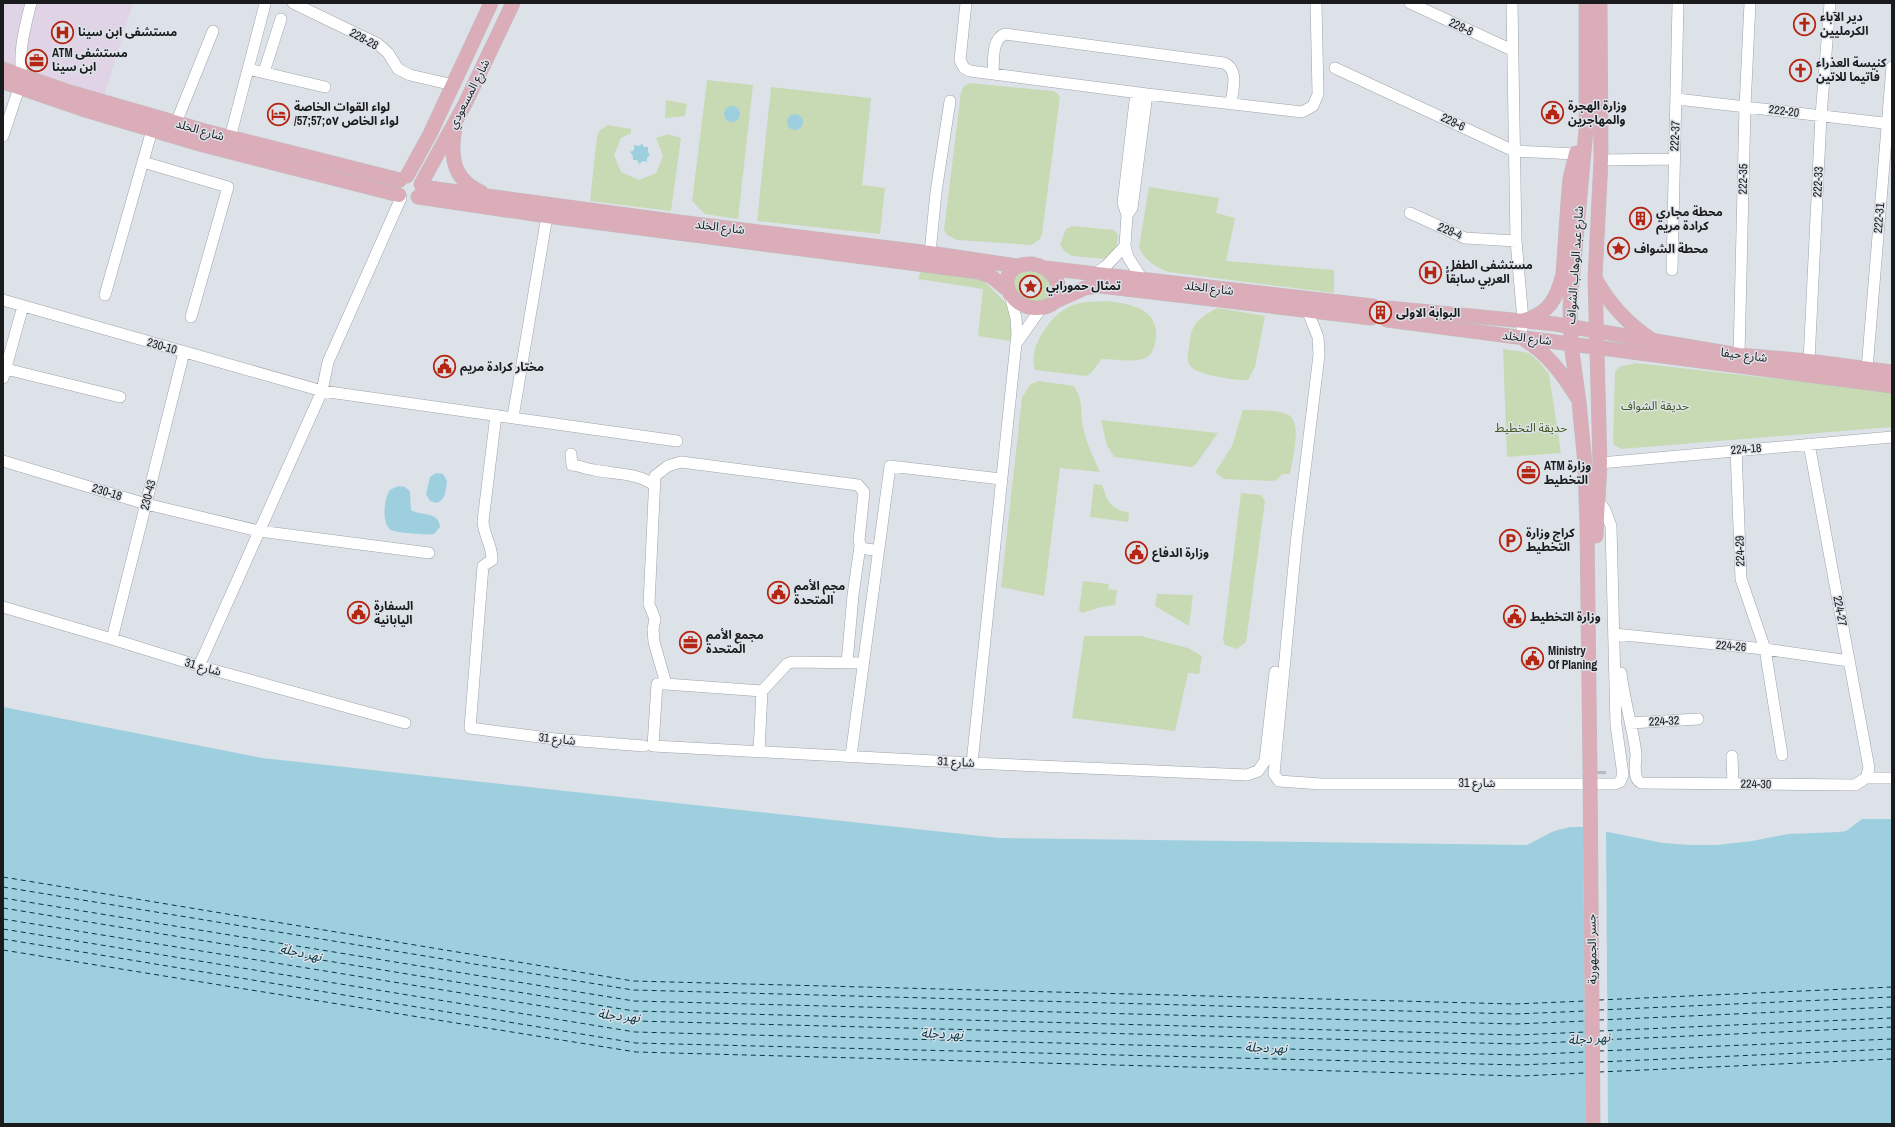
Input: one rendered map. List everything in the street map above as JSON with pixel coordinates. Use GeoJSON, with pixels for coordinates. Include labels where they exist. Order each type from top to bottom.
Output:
{"type":"FeatureCollection","features":[{"type":"Feature","properties":{"kind":"main road","name":"شارع المسعودي"},"geometry":{"type":"LineString","coordinates":[[404,178],[430,134],[492,3]]}},
{"type":"Feature","properties":{"kind":"main road","name":"شارع المسعودي"},"geometry":{"type":"LineString","coordinates":[[411,194],[457,119],[513,3]]}},
{"type":"Feature","properties":{"kind":"main road","name":"شارع عبد الوهاب الشواف"},"geometry":{"type":"LineString","coordinates":[[1586,3],[1586,130],[1570,306],[1570,327],[1591,526]]}},
{"type":"Feature","properties":{"kind":"main road","name":"شارع عبد الوهاب الشواف"},"geometry":{"type":"LineString","coordinates":[[1591,526],[1598,501],[1600,463],[1594,278],[1601,160],[1600,3]]}},
{"type":"Feature","properties":{"kind":"main road","name":"شارع الخلد"},"geometry":{"type":"LineString","coordinates":[[3,69],[20,82],[152,130],[234,153],[411,194],[547,216],[978,272],[998,281],[1009,292]]}},
{"type":"Feature","properties":{"kind":"main road","name":"شارع الخلد"},"geometry":{"type":"LineString","coordinates":[[3,82],[20,82],[80,95],[230,138],[404,178],[416,177],[411,194]]}},
{"type":"Feature","properties":{"kind":"main road"},"geometry":{"type":"LineString","coordinates":[[457,119],[453,140],[455,164],[464,181],[475,189],[489,195]]}},
{"type":"Feature","properties":{"kind":"main road"},"geometry":{"type":"LineString","coordinates":[[1523,320],[1536,317],[1543,312],[1554,299],[1559,288],[1563,274],[1570,179],[1576,154],[1586,130]]}},
{"type":"Feature","properties":{"kind":"main road"},"geometry":{"type":"LineString","coordinates":[[404,178],[397,188],[411,194]]}},
{"type":"Feature","properties":{"kind":"main road","name":"شارع الخلد"},"geometry":{"type":"LineString","coordinates":[[411,194],[489,195],[679,222],[930,253],[1017,266]]}},
{"type":"Feature","properties":{"kind":"main road"},"geometry":{"type":"LineString","coordinates":[[1030,264],[1045,268],[1055,276],[1059,285],[1059,294],[1048,304],[1026,306],[1018,302],[1009,292],[1007,278],[1012,270],[1017,266],[1030,264]]}},
{"type":"Feature","properties":{"kind":"main road","name":"شارع الخلد"},"geometry":{"type":"LineString","coordinates":[[1045,268],[1142,279],[1202,293],[1307,310],[1372,312],[1202,293],[1100,286],[1085,288],[1048,304]]}},
{"type":"Feature","properties":{"kind":"main road"},"geometry":{"type":"LineString","coordinates":[[1594,278],[1607,298],[1622,316],[1656,342]]}},
{"type":"Feature","properties":{"kind":"main road","name":"شارع الخلد"},"geometry":{"type":"LineString","coordinates":[[1596,332],[1523,320],[1388,314],[1521,337],[1596,347]]}},
{"type":"Feature","properties":{"kind":"main road","name":"شارع حيفا"},"geometry":{"type":"LineString","coordinates":[[1596,332],[1739,355],[1809,361],[1892,372]]}},
{"type":"Feature","properties":{"kind":"main road"},"geometry":{"type":"LineString","coordinates":[[1521,337],[1537,347],[1548,359],[1564,378],[1579,402]]}},
{"type":"Feature","properties":{"kind":"main road","name":"شارع حيفا"},"geometry":{"type":"LineString","coordinates":[[1596,347],[1892,386]]}},
{"type":"Feature","properties":{"kind":"main road","name":"جسر الجمهورية"},"geometry":{"type":"LineString","coordinates":[[1591,526],[1594,772],[1602,1124]]}},
{"type":"Feature","properties":{"kind":"main road","name":"جسر الجمهورية"},"geometry":{"type":"LineString","coordinates":[[1594,772],[1594,1124]]}},
{"type":"Feature","properties":{"kind":"street"},"geometry":{"type":"LineString","coordinates":[[3,136],[20,82],[22,47],[32,3]]}},
{"type":"Feature","properties":{"kind":"street","name":"228-28"},"geometry":{"type":"LineString","coordinates":[[293,3],[378,44],[388,53],[398,69],[410,75],[453,85]]}},
{"type":"Feature","properties":{"kind":"street"},"geometry":{"type":"LineString","coordinates":[[966,3],[960,63],[967,70],[1142,94],[1302,112],[1312,106],[1318,94],[1316,3]]}},
{"type":"Feature","properties":{"kind":"street","name":"228-8"},"geometry":{"type":"LineString","coordinates":[[1410,3],[1512,50]]}},
{"type":"Feature","properties":{"kind":"street"},"geometry":{"type":"LineString","coordinates":[[1512,3],[1516,241],[1523,320],[1521,337]]}},
{"type":"Feature","properties":{"kind":"street","name":"222-37"},"geometry":{"type":"LineString","coordinates":[[1672,270],[1678,3]]}},
{"type":"Feature","properties":{"kind":"street","name":"222-35"},"geometry":{"type":"LineString","coordinates":[[1739,355],[1745,107],[1750,3]]}},
{"type":"Feature","properties":{"kind":"street","name":"222-33"},"geometry":{"type":"LineString","coordinates":[[1809,361],[1822,116],[1830,3]]}},
{"type":"Feature","properties":{"kind":"street"},"geometry":{"type":"LineString","coordinates":[[230,138],[265,4]]}},
{"type":"Feature","properties":{"kind":"street"},"geometry":{"type":"LineString","coordinates":[[264,72],[281,19]]}},
{"type":"Feature","properties":{"kind":"street"},"geometry":{"type":"LineString","coordinates":[[176,123],[214,31]]}},
{"type":"Feature","properties":{"kind":"street"},"geometry":{"type":"LineString","coordinates":[[993,74],[996,42],[999,37],[1004,34],[1224,63],[1230,66],[1234,73],[1231,104]]}},
{"type":"Feature","properties":{"kind":"street","name":"222-31"},"geometry":{"type":"LineString","coordinates":[[1867,369],[1889,124],[1892,67]]}},
{"type":"Feature","properties":{"kind":"street","name":"228-6"},"geometry":{"type":"LineString","coordinates":[[1335,68],[1514,151],[1576,154]]}},
{"type":"Feature","properties":{"kind":"street"},"geometry":{"type":"LineString","coordinates":[[248,69],[325,87]]}},
{"type":"Feature","properties":{"kind":"street"},"geometry":{"type":"LineString","coordinates":[[1142,94],[1132,208],[1127,215],[1125,246],[1128,257],[1142,279]]}},
{"type":"Feature","properties":{"kind":"street","name":"222-20"},"geometry":{"type":"LineString","coordinates":[[1677,99],[1889,124]]}},
{"type":"Feature","properties":{"kind":"street"},"geometry":{"type":"LineString","coordinates":[[930,253],[936,192],[950,101]]}},
{"type":"Feature","properties":{"kind":"street"},"geometry":{"type":"LineString","coordinates":[[105,295],[152,130]]}},
{"type":"Feature","properties":{"kind":"street"},"geometry":{"type":"LineString","coordinates":[[1601,160],[1674,159]]}},
{"type":"Feature","properties":{"kind":"street"},"geometry":{"type":"LineString","coordinates":[[143,162],[228,187],[192,317]]}},
{"type":"Feature","properties":{"kind":"street"},"geometry":{"type":"LineString","coordinates":[[198,666],[322,391],[328,362],[411,194]]}},
{"type":"Feature","properties":{"kind":"street","name":"228-4"},"geometry":{"type":"LineString","coordinates":[[1410,213],[1465,238],[1516,241]]}},
{"type":"Feature","properties":{"kind":"street"},"geometry":{"type":"LineString","coordinates":[[513,417],[547,216]]}},
{"type":"Feature","properties":{"kind":"street"},"geometry":{"type":"LineString","coordinates":[[1095,274],[1106,266],[1125,246]]}},
{"type":"Feature","properties":{"kind":"street"},"geometry":{"type":"LineString","coordinates":[[972,763],[1018,327],[1009,292]]}},
{"type":"Feature","properties":{"kind":"street","name":"230-10"},"geometry":{"type":"LineString","coordinates":[[3,300],[322,391],[677,441]]}},
{"type":"Feature","properties":{"kind":"street"},"geometry":{"type":"LineString","coordinates":[[1015,349],[1023,332],[1048,304]]}},
{"type":"Feature","properties":{"kind":"street"},"geometry":{"type":"LineString","coordinates":[[23,306],[4,374],[120,397]]}},
{"type":"Feature","properties":{"kind":"street","name":"شارع 31"},"geometry":{"type":"LineString","coordinates":[[1307,310],[1318,337],[1319,355],[1296,552],[1274,774],[1277,779],[1282,782],[1321,784],[1615,784],[1620,782],[1623,775],[1616,725],[1617,634]]}},
{"type":"Feature","properties":{"kind":"street","name":"230-43"},"geometry":{"type":"LineString","coordinates":[[112,639],[184,352]]}},
{"type":"Feature","properties":{"kind":"street","name":"شارع 31"},"geometry":{"type":"LineString","coordinates":[[496,415],[482,521],[484,531],[492,550],[492,560],[483,566],[470,728],[555,739],[648,746],[972,763],[1246,775],[1258,771],[1265,761],[1275,672]]}},
{"type":"Feature","properties":{"kind":"street","name":"224-18"},"geometry":{"type":"LineString","coordinates":[[1600,463],[1892,437]]}},
{"type":"Feature","properties":{"kind":"street","name":"224-27"},"geometry":{"type":"LineString","coordinates":[[1809,444],[1869,768],[1866,778]]}},
{"type":"Feature","properties":{"kind":"street","name":"224-29"},"geometry":{"type":"LineString","coordinates":[[1736,450],[1741,579],[1764,649],[1782,756]]}},
{"type":"Feature","properties":{"kind":"street"},"geometry":{"type":"LineString","coordinates":[[570,454],[572,464],[593,470],[637,477],[648,480],[654,485]]}},
{"type":"Feature","properties":{"kind":"street","name":"230-18"},"geometry":{"type":"LineString","coordinates":[[3,461],[146,504],[259,531],[429,552]]}},
{"type":"Feature","properties":{"kind":"street"},"geometry":{"type":"LineString","coordinates":[[666,684],[654,642],[653,629],[655,619],[649,604],[654,485],[655,476],[661,470],[681,462],[858,485],[864,492],[859,541],[860,546],[853,595],[847,663]]}},
{"type":"Feature","properties":{"kind":"street"},"geometry":{"type":"LineString","coordinates":[[851,756],[890,466],[1001,479]]}},
{"type":"Feature","properties":{"kind":"street"},"geometry":{"type":"LineString","coordinates":[[1598,501],[1605,510],[1612,526],[1617,634],[1623,688],[1630,723]]}},
{"type":"Feature","properties":{"kind":"street"},"geometry":{"type":"LineString","coordinates":[[860,546],[865,549],[878,550]]}},
{"type":"Feature","properties":{"kind":"street","name":"شارع 31"},"geometry":{"type":"LineString","coordinates":[[3,607],[198,666],[405,723]]}},
{"type":"Feature","properties":{"kind":"street","name":"224-26"},"geometry":{"type":"LineString","coordinates":[[1617,634],[1764,649],[1849,661]]}},
{"type":"Feature","properties":{"kind":"street"},"geometry":{"type":"LineString","coordinates":[[759,751],[762,691],[787,664],[792,662],[863,663]]}},
{"type":"Feature","properties":{"kind":"street"},"geometry":{"type":"LineString","coordinates":[[648,746],[657,684],[762,691]]}},
{"type":"Feature","properties":{"kind":"street","name":"224-32"},"geometry":{"type":"LineString","coordinates":[[1630,723],[1698,719]]}},
{"type":"Feature","properties":{"kind":"street","name":"224-30"},"geometry":{"type":"LineString","coordinates":[[1630,723],[1636,756],[1636,777],[1638,782],[1644,784],[1855,786],[1866,778]]}},
{"type":"Feature","properties":{"kind":"street"},"geometry":{"type":"LineString","coordinates":[[1732,756],[1733,784]]}},
{"type":"Feature","properties":{"kind":"street"},"geometry":{"type":"LineString","coordinates":[[1866,778],[1892,778]]}},
{"type":"Feature","properties":{"kind":"shaded area","name":"مستشفى ابن سينا"},"geometry":{"type":"Polygon","coordinates":[[[3,3],[133,3],[104,96],[3,61],[3,3]]]}},
{"type":"Feature","properties":{"kind":"green space"},"geometry":{"type":"Polygon","coordinates":[[[707,80],[753,85],[738,219],[705,214],[692,201],[707,80]]]}},
{"type":"Feature","properties":{"kind":"green space"},"geometry":{"type":"Polygon","coordinates":[[[970,83],[1053,91],[1060,97],[1042,234],[1040,239],[1031,245],[957,240],[947,235],[944,230],[961,92],[964,86],[970,83]]]}},
{"type":"Feature","properties":{"kind":"green space"},"geometry":{"type":"Polygon","coordinates":[[[771,87],[871,98],[862,185],[885,188],[880,234],[757,221],[771,87]]]}},
{"type":"Feature","properties":{"kind":"green space"},"geometry":{"type":"Polygon","coordinates":[[[666,100],[687,104],[685,116],[665,118],[666,100]]]}},
{"type":"Feature","properties":{"kind":"green space"},"geometry":{"type":"Polygon","coordinates":[[[608,125],[631,129],[631,133],[621,138],[614,155],[621,172],[639,180],[656,173],[663,156],[656,138],[668,134],[681,138],[671,211],[590,201],[597,136],[600,130],[608,125]]]}},
{"type":"Feature","properties":{"kind":"green space"},"geometry":{"type":"Polygon","coordinates":[[[1149,187],[1219,198],[1216,213],[1235,218],[1226,261],[1334,270],[1334,293],[1168,272],[1158,268],[1144,256],[1139,247],[1149,187]]]}},
{"type":"Feature","properties":{"kind":"green space"},"geometry":{"type":"Polygon","coordinates":[[[1072,226],[1114,230],[1118,235],[1116,249],[1106,259],[1072,256],[1065,252],[1060,244],[1066,229],[1072,226]]]}},
{"type":"Feature","properties":{"kind":"green space"},"geometry":{"type":"Polygon","coordinates":[[[1027,268],[1049,276],[1053,293],[1047,301],[1024,301],[1015,296],[1012,277],[1027,268]]]}},
{"type":"Feature","properties":{"kind":"green space"},"geometry":{"type":"Polygon","coordinates":[[[921,271],[979,279],[988,285],[1006,303],[1011,318],[1011,341],[978,336],[983,289],[918,279],[921,271]]]}},
{"type":"Feature","properties":{"kind":"green space"},"geometry":{"type":"Polygon","coordinates":[[[1107,301],[1136,307],[1150,316],[1154,323],[1156,333],[1155,344],[1152,353],[1149,356],[1135,360],[1102,359],[1091,373],[1086,376],[1035,370],[1033,361],[1034,352],[1042,333],[1055,317],[1063,310],[1075,304],[1107,301]]]}},
{"type":"Feature","properties":{"kind":"green space"},"geometry":{"type":"Polygon","coordinates":[[[1217,308],[1265,316],[1255,367],[1248,380],[1235,380],[1209,375],[1194,369],[1189,364],[1188,354],[1193,328],[1199,320],[1217,308]]]}},
{"type":"Feature","properties":{"kind":"green space","name":"حديقة التخطيط"},"geometry":{"type":"Polygon","coordinates":[[[1503,349],[1530,354],[1549,374],[1561,453],[1507,457],[1503,349]]]}},
{"type":"Feature","properties":{"kind":"green space","name":"حديقة الشواف"},"geometry":{"type":"Polygon","coordinates":[[[1636,363],[1892,392],[1892,427],[1621,449],[1614,445],[1613,441],[1615,372],[1619,367],[1636,363]]]}},
{"type":"Feature","properties":{"kind":"green space"},"geometry":{"type":"Polygon","coordinates":[[[1039,381],[1074,386],[1080,398],[1082,424],[1085,436],[1100,472],[1060,468],[1044,596],[1001,587],[1022,397],[1031,384],[1039,381]]]}},
{"type":"Feature","properties":{"kind":"green space"},"geometry":{"type":"Polygon","coordinates":[[[1243,410],[1276,411],[1291,417],[1296,431],[1296,441],[1290,474],[1282,474],[1277,480],[1271,481],[1224,479],[1217,474],[1216,471],[1232,446],[1243,410]]]}},
{"type":"Feature","properties":{"kind":"green space"},"geometry":{"type":"Polygon","coordinates":[[[1101,420],[1218,433],[1196,464],[1192,467],[1114,457],[1107,445],[1101,420]]]}},
{"type":"Feature","properties":{"kind":"green space"},"geometry":{"type":"Polygon","coordinates":[[[1094,484],[1102,485],[1111,504],[1118,509],[1129,513],[1128,522],[1090,517],[1094,484]]]}},
{"type":"Feature","properties":{"kind":"green space"},"geometry":{"type":"Polygon","coordinates":[[[1241,493],[1261,495],[1265,501],[1246,642],[1237,649],[1225,645],[1223,640],[1241,493]]]}},
{"type":"Feature","properties":{"kind":"green space"},"geometry":{"type":"Polygon","coordinates":[[[1083,581],[1109,584],[1108,589],[1117,590],[1115,605],[1101,607],[1082,613],[1079,610],[1083,581]]]}},
{"type":"Feature","properties":{"kind":"green space"},"geometry":{"type":"Polygon","coordinates":[[[1157,594],[1193,595],[1189,626],[1155,606],[1157,594]]]}},
{"type":"Feature","properties":{"kind":"green space"},"geometry":{"type":"Polygon","coordinates":[[[1084,636],[1141,636],[1188,648],[1202,656],[1199,674],[1188,673],[1175,731],[1072,718],[1084,636]]]}},
{"type":"Feature","properties":{"kind":"water"},"geometry":{"type":"Polygon","coordinates":[[[729,106],[735,106],[740,111],[738,120],[735,122],[729,122],[724,117],[724,111],[729,106]]]}},
{"type":"Feature","properties":{"kind":"water"},"geometry":{"type":"Polygon","coordinates":[[[792,114],[798,114],[803,119],[801,128],[798,130],[792,130],[787,125],[787,119],[792,114]]]}},
{"type":"Feature","properties":{"kind":"water"},"geometry":{"type":"Polygon","coordinates":[[[642,144],[644,147],[648,147],[648,152],[650,155],[647,158],[647,162],[643,161],[639,164],[637,160],[633,160],[633,156],[630,152],[634,150],[634,145],[639,146],[642,144]]]}},
{"type":"Feature","properties":{"kind":"water"},"geometry":{"type":"Polygon","coordinates":[[[436,473],[443,474],[447,481],[444,497],[437,503],[430,501],[426,494],[430,477],[436,473]]]}},
{"type":"Feature","properties":{"kind":"water"},"geometry":{"type":"Polygon","coordinates":[[[399,486],[405,487],[410,491],[411,510],[433,516],[439,522],[440,527],[434,534],[400,532],[391,530],[388,527],[384,511],[386,499],[390,490],[399,486]]]}},
{"type":"Feature","properties":{"kind":"water","name":"نهر دجلة"},"geometry":{"type":"Polygon","coordinates":[[[3,707],[262,758],[999,838],[1527,845],[1554,831],[1570,827],[1582,827],[1663,843],[1717,845],[1752,841],[1788,834],[1846,831],[1862,819],[1892,819],[1892,1124],[3,1124],[3,707]]]}},
{"type":"Feature","properties":{"kind":"pier"},"geometry":{"type":"Polygon","coordinates":[[[1583,825],[1606,829],[1608,1124],[1586,1124],[1583,825]]]}},
{"type":"Feature","properties":{"kind":"ferry route"},"geometry":{"type":"LineString","coordinates":[[3,877],[633,981],[1514,1004],[1586,1001]]}},
{"type":"Feature","properties":{"kind":"ferry route"},"geometry":{"type":"LineString","coordinates":[[3,887],[633,990],[1515,1014],[1586,1011]]}},
{"type":"Feature","properties":{"kind":"ferry route"},"geometry":{"type":"LineString","coordinates":[[3,898],[634,1001],[1516,1024],[1586,1021]]}},
{"type":"Feature","properties":{"kind":"ferry route"},"geometry":{"type":"LineString","coordinates":[[3,908],[634,1011],[1517,1035],[1586,1032]]}},
{"type":"Feature","properties":{"kind":"ferry route"},"geometry":{"type":"LineString","coordinates":[[3,919],[635,1021],[1518,1044],[1586,1041]]}},
{"type":"Feature","properties":{"kind":"ferry route"},"geometry":{"type":"LineString","coordinates":[[3,929],[635,1032],[1519,1055],[1586,1052]]}},
{"type":"Feature","properties":{"kind":"ferry route"},"geometry":{"type":"LineString","coordinates":[[3,939],[636,1043],[1520,1065],[1586,1062]]}},
{"type":"Feature","properties":{"kind":"ferry route"},"geometry":{"type":"LineString","coordinates":[[3,950],[636,1052],[1521,1076],[1586,1073]]}},
{"type":"Feature","properties":{"kind":"ferry route"},"geometry":{"type":"LineString","coordinates":[[1599,1000],[1892,987]]}},
{"type":"Feature","properties":{"kind":"ferry route"},"geometry":{"type":"LineString","coordinates":[[1599,1010],[1892,997]]}},
{"type":"Feature","properties":{"kind":"ferry route"},"geometry":{"type":"LineString","coordinates":[[1599,1020],[1892,1007]]}},
{"type":"Feature","properties":{"kind":"ferry route"},"geometry":{"type":"LineString","coordinates":[[1599,1031],[1892,1018]]}},
{"type":"Feature","properties":{"kind":"ferry route"},"geometry":{"type":"LineString","coordinates":[[1599,1040],[1892,1027]]}},
{"type":"Feature","properties":{"kind":"ferry route"},"geometry":{"type":"LineString","coordinates":[[1599,1051],[1892,1039]]}},
{"type":"Feature","properties":{"kind":"ferry route"},"geometry":{"type":"LineString","coordinates":[[1599,1062],[1892,1049]]}},
{"type":"Feature","properties":{"kind":"ferry route"},"geometry":{"type":"LineString","coordinates":[[1599,1072],[1892,1059]]}},
{"type":"Feature","properties":{"kind":"place","name":"دير الآباء الكرمليين"},"geometry":{"type":"Point","coordinates":[1804,24]}},
{"type":"Feature","properties":{"kind":"place","name":"مستشفى ابن سينا"},"geometry":{"type":"Point","coordinates":[63,32]}},
{"type":"Feature","properties":{"kind":"place","name":"ATM مستشفى ابن سينا"},"geometry":{"type":"Point","coordinates":[37,60]}},
{"type":"Feature","properties":{"kind":"place","name":"كنيسة العذراء فاتيما للاتين"},"geometry":{"type":"Point","coordinates":[1800,70]}},
{"type":"Feature","properties":{"kind":"place","name":"وزارة الهجرة والمهاجرين"},"geometry":{"type":"Point","coordinates":[1552,113]}},
{"type":"Feature","properties":{"kind":"place","name":"لواء القوات الخاصة /57;لواء الخاص ٥٧;57"},"geometry":{"type":"Point","coordinates":[278,114]}},
{"type":"Feature","properties":{"kind":"place","name":"محطة مجاري كرادة مريم"},"geometry":{"type":"Point","coordinates":[1640,219]}},
{"type":"Feature","properties":{"kind":"place","name":"محطة الشواف"},"geometry":{"type":"Point","coordinates":[1618,249]}},
{"type":"Feature","properties":{"kind":"place","name":"مستشفى الطفل العربي سابقاً"},"geometry":{"type":"Point","coordinates":[1430,272]}},
{"type":"Feature","properties":{"kind":"place","name":"تمثال حمورابي"},"geometry":{"type":"Point","coordinates":[1031,286]}},
{"type":"Feature","properties":{"kind":"place","name":"البوابة الاولى"},"geometry":{"type":"Point","coordinates":[1380,313]}},
{"type":"Feature","properties":{"kind":"place","name":"مختار كرادة مريم"},"geometry":{"type":"Point","coordinates":[444,367]}},
{"type":"Feature","properties":{"kind":"place","name":"ATM وزارة التخطيط"},"geometry":{"type":"Point","coordinates":[1529,473]}},
{"type":"Feature","properties":{"kind":"place","name":"كراج وزارة التخطيط"},"geometry":{"type":"Point","coordinates":[1511,540]}},
{"type":"Feature","properties":{"kind":"place","name":"وزارة الدفاع"},"geometry":{"type":"Point","coordinates":[1137,553]}},
{"type":"Feature","properties":{"kind":"place","name":"مجم الأمم المتحدة"},"geometry":{"type":"Point","coordinates":[778,593]}},
{"type":"Feature","properties":{"kind":"place","name":"السفارة اليابانية"},"geometry":{"type":"Point","coordinates":[358,613]}},
{"type":"Feature","properties":{"kind":"place","name":"وزارة التخطيط"},"geometry":{"type":"Point","coordinates":[1515,617]}},
{"type":"Feature","properties":{"kind":"place","name":"مجمع الأمم المتحدة"},"geometry":{"type":"Point","coordinates":[690,642]}},
{"type":"Feature","properties":{"kind":"place","name":"Ministry Of Planing"},"geometry":{"type":"Point","coordinates":[1533,658]}}]}
